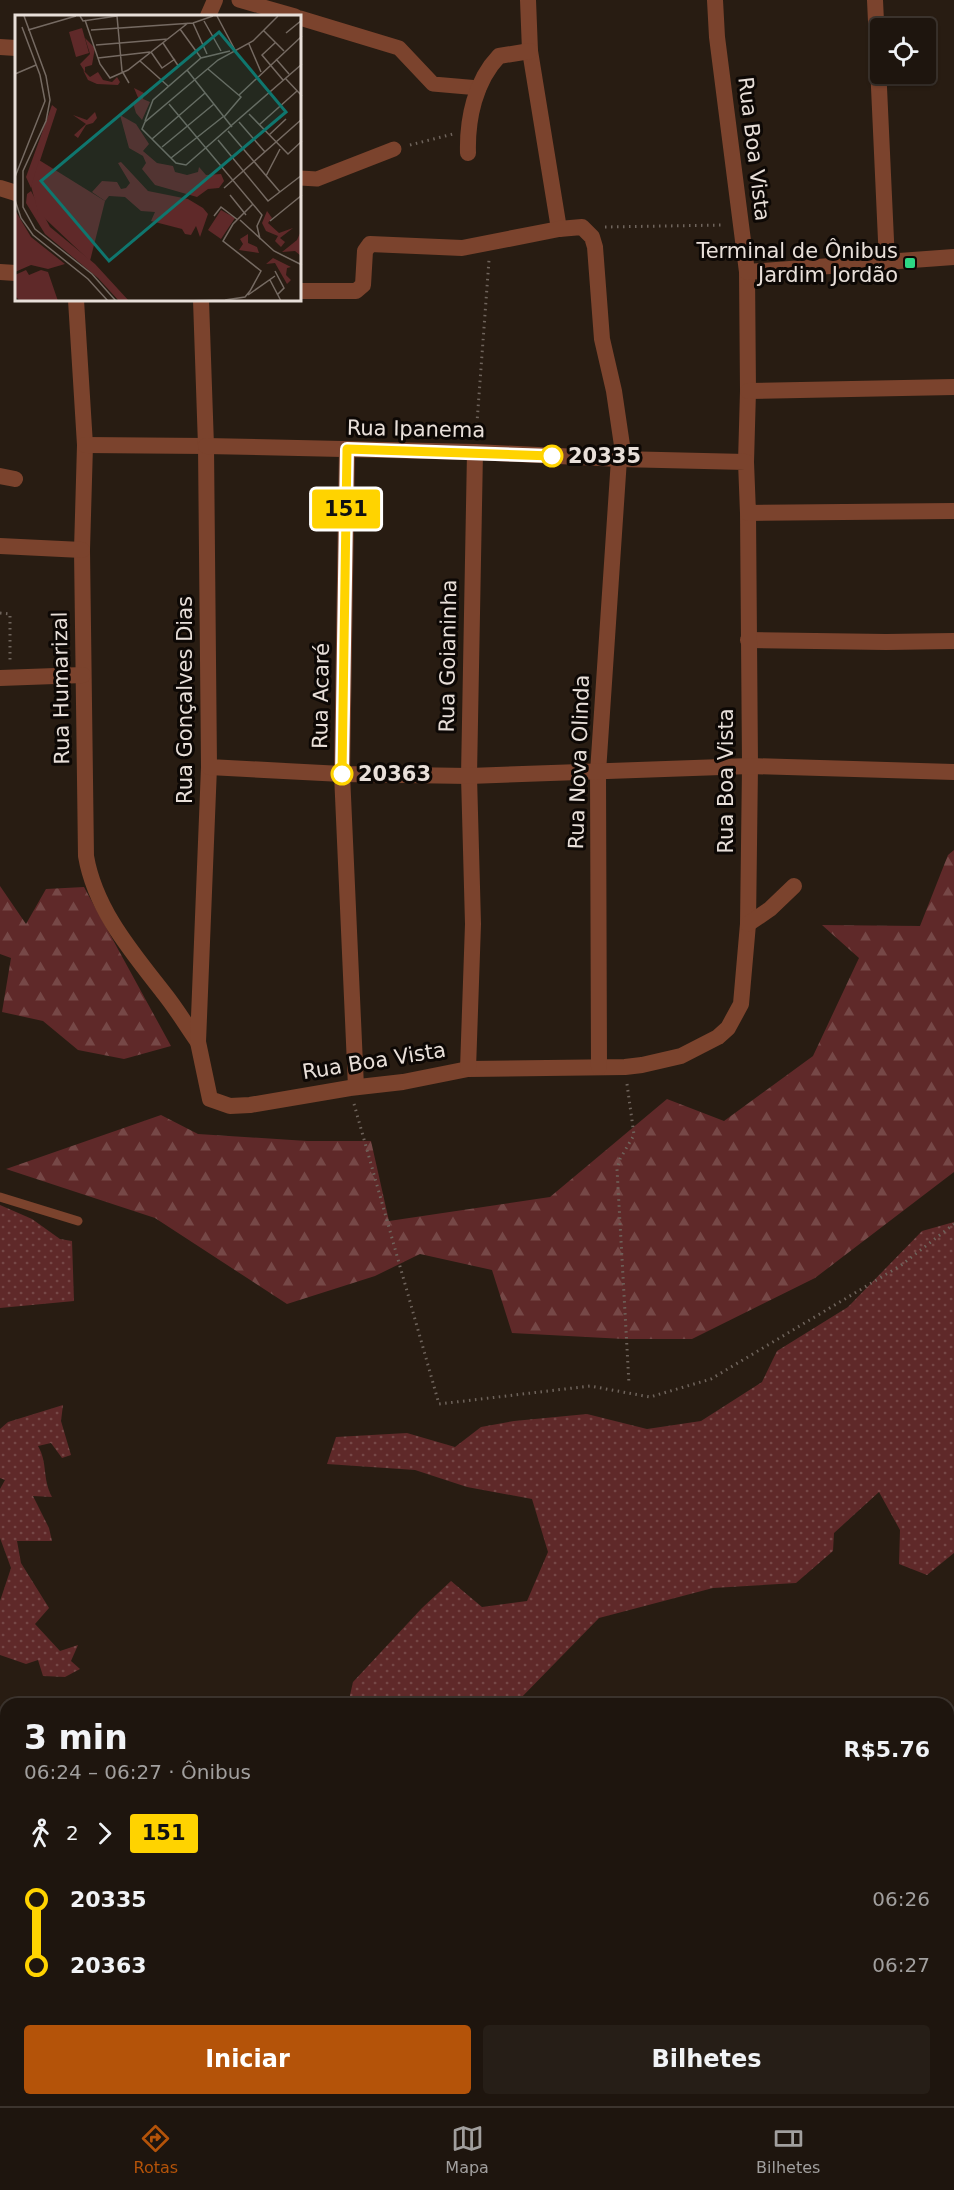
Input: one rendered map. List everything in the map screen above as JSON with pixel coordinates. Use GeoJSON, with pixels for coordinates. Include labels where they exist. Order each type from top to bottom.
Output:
{"type":"FeatureCollection","features":[{"type":"Feature","properties":{"kind":"street"},"geometry":{"type":"LineString","coordinates":[[208,15],[215,0]]}},
{"type":"Feature","properties":{"kind":"street"},"geometry":{"type":"LineString","coordinates":[[239,0],[292,15]]}},
{"type":"Feature","properties":{"kind":"street"},"geometry":{"type":"LineString","coordinates":[[528,0],[530,51],[559,229]]}},
{"type":"Feature","properties":{"kind":"street","name":"Rua Boa Vista"},"geometry":{"type":"LineString","coordinates":[[210,1099],[235,1106],[353,1087],[404,1082],[468,1069],[625,1067],[681,1056],[718,1037],[728,1028],[741,1004],[748,924],[750,766],[746,462],[747,272],[717,37],[715,0]]}},
{"type":"Feature","properties":{"kind":"street"},"geometry":{"type":"LineString","coordinates":[[875,0],[887,262]]}},
{"type":"Feature","properties":{"kind":"street"},"geometry":{"type":"LineString","coordinates":[[302,19],[399,48],[433,84],[479,88]]}},
{"type":"Feature","properties":{"kind":"street"},"geometry":{"type":"LineString","coordinates":[[0,47],[15,48]]}},
{"type":"Feature","properties":{"kind":"street"},"geometry":{"type":"LineString","coordinates":[[468,153],[467,131],[479,88],[488,68],[498,56],[530,51]]}},
{"type":"Feature","properties":{"kind":"street"},"geometry":{"type":"LineString","coordinates":[[302,178],[317,179],[394,149]]}},
{"type":"Feature","properties":{"kind":"street"},"geometry":{"type":"LineString","coordinates":[[0,188],[15,193]]}},
{"type":"Feature","properties":{"kind":"street"},"geometry":{"type":"LineString","coordinates":[[302,291],[356,291],[363,285],[365,251],[370,244],[462,248],[559,229],[582,227]]}},
{"type":"Feature","properties":{"kind":"street","name":"Rua Nova Olinda"},"geometry":{"type":"LineString","coordinates":[[582,227],[592,237],[595,247],[602,339],[614,391],[621,459],[598,772],[599,1067]]}},
{"type":"Feature","properties":{"kind":"street"},"geometry":{"type":"LineString","coordinates":[[747,272],[954,257]]}},
{"type":"Feature","properties":{"kind":"street"},"geometry":{"type":"LineString","coordinates":[[0,272],[15,273]]}},
{"type":"Feature","properties":{"kind":"street","name":"Rua Humarizal"},"geometry":{"type":"LineString","coordinates":[[76,302],[85,445],[82,550],[86,856],[89,874],[118,934],[165,994],[198,1042]]}},
{"type":"Feature","properties":{"kind":"street","name":"Rua Gonçalves Dias"},"geometry":{"type":"LineString","coordinates":[[201,302],[206,446],[209,767],[198,1042],[210,1099]]}},
{"type":"Feature","properties":{"kind":"street"},"geometry":{"type":"LineString","coordinates":[[748,391],[954,387]]}},
{"type":"Feature","properties":{"kind":"street","name":"Rua Ipanema"},"geometry":{"type":"LineString","coordinates":[[85,445],[475,452],[746,462]]}},
{"type":"Feature","properties":{"kind":"street","name":"Rua Acaré"},"geometry":{"type":"LineString","coordinates":[[347,449],[342,774],[353,1087]]}},
{"type":"Feature","properties":{"kind":"street","name":"Rua Goianinha"},"geometry":{"type":"LineString","coordinates":[[468,1069],[473,924],[469,776],[475,452]]}},
{"type":"Feature","properties":{"kind":"street"},"geometry":{"type":"LineString","coordinates":[[748,513],[954,511]]}},
{"type":"Feature","properties":{"kind":"street"},"geometry":{"type":"LineString","coordinates":[[0,546],[82,550]]}},
{"type":"Feature","properties":{"kind":"street"},"geometry":{"type":"LineString","coordinates":[[748,640],[886,642],[954,640]]}},
{"type":"Feature","properties":{"kind":"street"},"geometry":{"type":"LineString","coordinates":[[5,678],[83,675]]}},
{"type":"Feature","properties":{"kind":"street"},"geometry":{"type":"LineString","coordinates":[[209,767],[342,774],[469,776],[750,766],[954,772]]}},
{"type":"Feature","properties":{"kind":"street"},"geometry":{"type":"LineString","coordinates":[[748,924],[770,909],[794,886]]}},
{"type":"Feature","properties":{"kind":"lane"},"geometry":{"type":"LineString","coordinates":[[0,1197],[78,1221]]}},
{"type":"Feature","properties":{"kind":"path"},"geometry":{"type":"LineString","coordinates":[[394,149],[467,131]]}},
{"type":"Feature","properties":{"kind":"path"},"geometry":{"type":"LineString","coordinates":[[582,227],[741,225]]}},
{"type":"Feature","properties":{"kind":"path"},"geometry":{"type":"LineString","coordinates":[[475,452],[490,244]]}},
{"type":"Feature","properties":{"kind":"path"},"geometry":{"type":"LineString","coordinates":[[0,613],[10,614],[5,678]]}},
{"type":"Feature","properties":{"kind":"path"},"geometry":{"type":"LineString","coordinates":[[625,1067],[634,1135],[617,1169],[629,1384]]}},
{"type":"Feature","properties":{"kind":"path"},"geometry":{"type":"LineString","coordinates":[[353,1087],[439,1404],[590,1386],[650,1397],[711,1379],[900,1266],[954,1224]]}},
{"type":"Feature","properties":{"kind":"green space"},"geometry":{"type":"Polygon","coordinates":[[[954,850],[954,1172],[815,1278],[692,1339],[624,1339],[512,1333],[492,1270],[420,1254],[375,1276],[287,1304],[155,1218],[6,1169],[161,1115],[198,1134],[307,1141],[371,1141],[389,1221],[550,1197],[667,1099],[724,1121],[813,1056],[859,958],[822,925],[920,926],[948,855],[954,850]]]}},
{"type":"Feature","properties":{"kind":"green space"},"geometry":{"type":"Polygon","coordinates":[[[0,886],[26,924],[46,889],[84,887],[171,1046],[124,1059],[78,1050],[43,1021],[2,1012],[11,958],[0,954],[0,886]]]}},
{"type":"Feature","properties":{"kind":"green space"},"geometry":{"type":"Polygon","coordinates":[[[0,1205],[32,1219],[60,1239],[72,1241],[74,1301],[0,1308],[0,1205]]]}},
{"type":"Feature","properties":{"kind":"green space"},"geometry":{"type":"Polygon","coordinates":[[[954,1222],[954,1553],[927,1575],[899,1564],[900,1530],[879,1492],[834,1533],[833,1551],[796,1583],[713,1588],[599,1618],[521,1698],[349,1698],[353,1682],[422,1608],[451,1581],[482,1607],[527,1601],[548,1552],[532,1499],[467,1487],[415,1470],[327,1464],[336,1437],[407,1433],[455,1447],[481,1427],[514,1421],[587,1414],[647,1429],[701,1421],[762,1382],[777,1351],[848,1307],[922,1231],[954,1222]]]}},
{"type":"Feature","properties":{"kind":"green space"},"geometry":{"type":"Polygon","coordinates":[[[63,1405],[61,1421],[71,1455],[62,1458],[51,1443],[38,1446],[52,1497],[33,1496],[49,1528],[52,1541],[17,1541],[21,1563],[49,1608],[35,1624],[60,1651],[78,1645],[71,1661],[80,1669],[65,1677],[43,1676],[38,1660],[26,1664],[0,1655],[0,1601],[11,1568],[0,1538],[0,1489],[5,1480],[0,1478],[0,1429],[8,1422],[63,1405]]]}},
{"type":"Feature","properties":{"kind":"bus line","name":"151"},"geometry":{"type":"LineString","coordinates":[[342,774],[347,449],[552,456]]}},
{"type":"Feature","properties":{"kind":"place","name":"Terminal de Ônibus Jardim Jordão"},"geometry":{"type":"Point","coordinates":[910,263]}},
{"type":"Feature","properties":{"kind":"place","name":"20335"},"geometry":{"type":"Point","coordinates":[552,456]}},
{"type":"Feature","properties":{"kind":"place","name":"20363"},"geometry":{"type":"Point","coordinates":[342,774]}}]}
